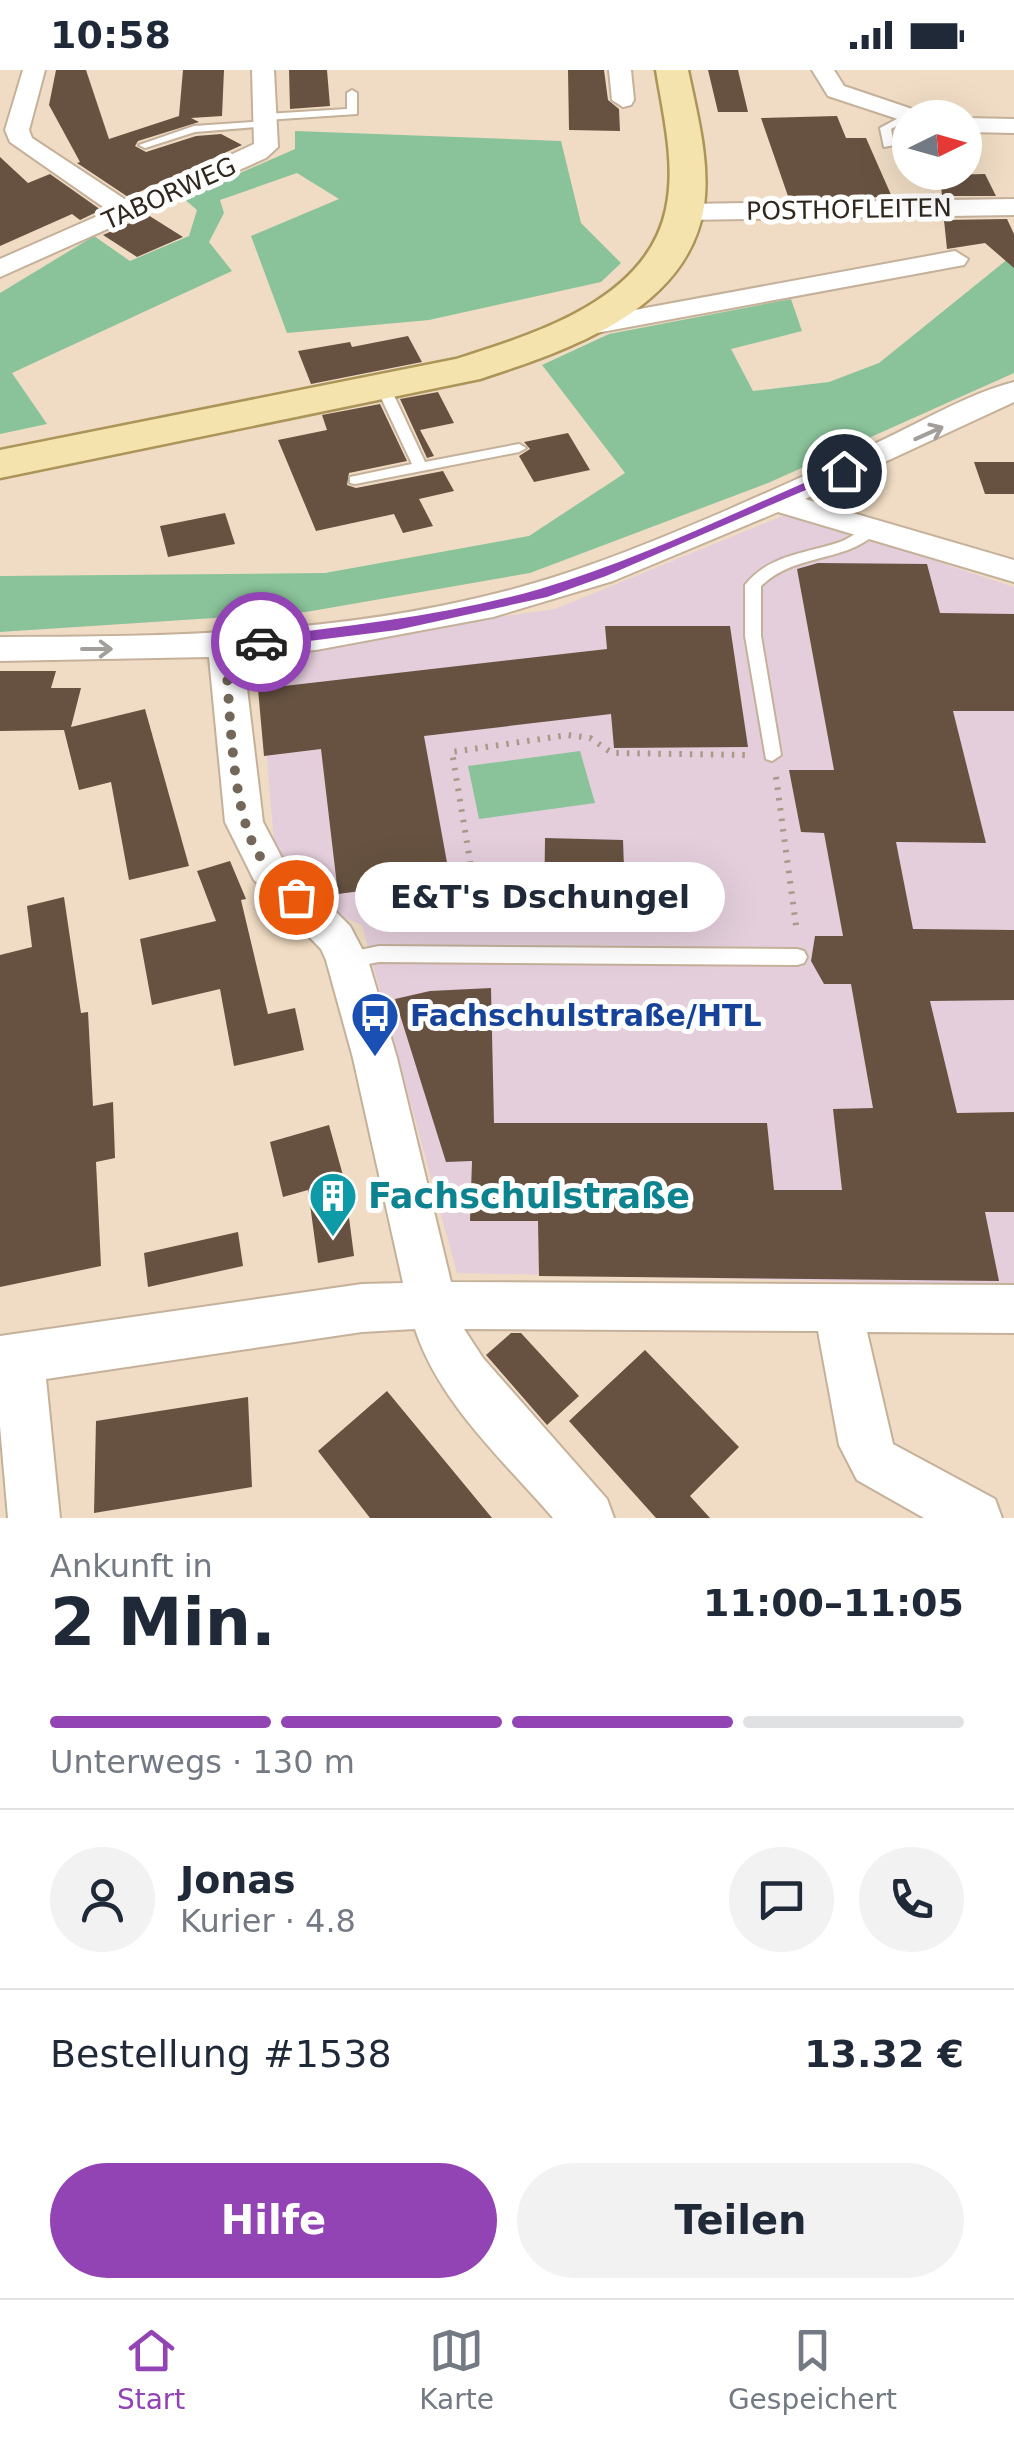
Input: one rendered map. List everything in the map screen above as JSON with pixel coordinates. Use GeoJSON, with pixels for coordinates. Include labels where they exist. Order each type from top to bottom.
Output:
{"type":"FeatureCollection","features":[{"type":"Feature","properties":{"kind":"main road"},"geometry":{"type":"LineString","coordinates":[[0,464],[384,389],[524,352],[580,328],[632,292],[660,264],[677,237],[685,212],[686,155],[672,70]]}},
{"type":"Feature","properties":{"kind":"street"},"geometry":{"type":"LineString","coordinates":[[34,70],[9,130],[126,211]]}},
{"type":"Feature","properties":{"kind":"street"},"geometry":{"type":"LineString","coordinates":[[263,70],[266,120]]}},
{"type":"Feature","properties":{"kind":"street"},"geometry":{"type":"LineString","coordinates":[[620,70],[624,100]]}},
{"type":"Feature","properties":{"kind":"street"},"geometry":{"type":"LineString","coordinates":[[823,70],[836,90],[892,110]]}},
{"type":"Feature","properties":{"kind":"street","name":"TABORWEG"},"geometry":{"type":"LineString","coordinates":[[0,269],[258,154],[266,147],[266,120]]}},
{"type":"Feature","properties":{"kind":"street"},"geometry":{"type":"LineString","coordinates":[[982,127],[1014,126]]}},
{"type":"Feature","properties":{"kind":"street","name":"POSTHOFLEITEN"},"geometry":{"type":"LineString","coordinates":[[685,212],[1014,207]]}},
{"type":"Feature","properties":{"kind":"street"},"geometry":{"type":"LineString","coordinates":[[580,328],[955,260]]}},
{"type":"Feature","properties":{"kind":"street"},"geometry":{"type":"LineString","coordinates":[[0,649],[225,645],[316,638],[493,606],[601,573],[776,501],[1014,391]]}},
{"type":"Feature","properties":{"kind":"street"},"geometry":{"type":"LineString","coordinates":[[776,501],[1014,570]]}},
{"type":"Feature","properties":{"kind":"street"},"geometry":{"type":"LineString","coordinates":[[225,645],[244,822],[268,869],[336,942],[375,1058],[445,1346],[465,1376],[588,1518]]}},
{"type":"Feature","properties":{"kind":"street"},"geometry":{"type":"LineString","coordinates":[[34,1518],[10,1359],[362,1308],[432,1305],[1014,1309]]}},
{"type":"Feature","properties":{"kind":"street"},"geometry":{"type":"LineString","coordinates":[[838,1306],[865,1444],[875,1462],[976,1518]]}},
{"type":"Feature","properties":{"kind":"lane"},"geometry":{"type":"LineString","coordinates":[[145,145],[194,130],[353,112],[352,94]]}},
{"type":"Feature","properties":{"kind":"lane"},"geometry":{"type":"LineString","coordinates":[[888,145],[884,128],[892,125]]}},
{"type":"Feature","properties":{"kind":"lane"},"geometry":{"type":"LineString","coordinates":[[384,389],[420,466]]}},
{"type":"Feature","properties":{"kind":"lane"},"geometry":{"type":"LineString","coordinates":[[355,480],[519,448]]}},
{"type":"Feature","properties":{"kind":"lane"},"geometry":{"type":"LineString","coordinates":[[772,755],[753,636],[753,585],[778,563],[859,541],[875,527]]}},
{"type":"Feature","properties":{"kind":"lane"},"geometry":{"type":"LineString","coordinates":[[336,942],[378,954],[798,956]]}},
{"type":"Feature","properties":{"kind":"path"},"geometry":{"type":"LineString","coordinates":[[336,942],[354,909],[475,891],[452,752],[568,736],[590,738],[612,753],[772,755],[797,918],[798,956]]}},
{"type":"Feature","properties":{"kind":"shaded area"},"geometry":{"type":"Polygon","coordinates":[[[790,513],[1014,587],[1014,1285],[457,1273],[362,925],[278,891],[258,651],[555,609],[790,513]]]}},
{"type":"Feature","properties":{"kind":"green space"},"geometry":{"type":"Polygon","coordinates":[[[295,131],[561,141],[581,223],[621,263],[601,282],[429,320],[287,333],[251,236],[339,199],[297,173],[220,200],[224,213],[209,242],[232,271],[12,373],[47,424],[0,434],[0,293],[94,236],[130,261],[189,236],[197,210],[183,198],[295,149],[295,131]]]}},
{"type":"Feature","properties":{"kind":"green space"},"geometry":{"type":"Polygon","coordinates":[[[1014,254],[1014,373],[768,483],[530,573],[306,612],[0,632],[0,576],[325,573],[529,536],[625,473],[542,365],[609,334],[791,299],[802,331],[731,349],[753,391],[829,382],[879,363],[1014,254]]]}},
{"type":"Feature","properties":{"kind":"green space"},"geometry":{"type":"Polygon","coordinates":[[[580,751],[595,803],[479,819],[468,766],[580,751]]]}},
{"type":"Feature","properties":{"kind":"building"},"geometry":{"type":"Polygon","coordinates":[[[56,70],[86,70],[109,139],[179,116],[183,70],[224,70],[222,116],[191,118],[199,122],[138,141],[135,146],[146,152],[196,136],[221,134],[242,145],[128,197],[77,163],[80,162],[49,105],[56,70]]]}},
{"type":"Feature","properties":{"kind":"building"},"geometry":{"type":"Polygon","coordinates":[[[289,70],[327,70],[330,106],[290,109],[289,70]]]}},
{"type":"Feature","properties":{"kind":"building"},"geometry":{"type":"Polygon","coordinates":[[[568,70],[604,70],[608,100],[619,109],[620,131],[569,130],[568,70]]]}},
{"type":"Feature","properties":{"kind":"building"},"geometry":{"type":"Polygon","coordinates":[[[708,70],[738,70],[748,112],[718,112],[708,70]]]}},
{"type":"Feature","properties":{"kind":"building"},"geometry":{"type":"Polygon","coordinates":[[[837,116],[846,138],[866,138],[892,197],[789,199],[761,118],[837,116]]]}},
{"type":"Feature","properties":{"kind":"building"},"geometry":{"type":"Polygon","coordinates":[[[0,157],[28,183],[50,174],[101,210],[80,220],[72,214],[0,246],[0,157]]]}},
{"type":"Feature","properties":{"kind":"building"},"geometry":{"type":"Polygon","coordinates":[[[982,174],[996,196],[942,196],[941,190],[982,190],[982,174]]]}},
{"type":"Feature","properties":{"kind":"building"},"geometry":{"type":"Polygon","coordinates":[[[148,215],[183,237],[137,257],[103,235],[148,215]]]}},
{"type":"Feature","properties":{"kind":"building"},"geometry":{"type":"Polygon","coordinates":[[[1007,219],[1014,234],[1014,268],[985,243],[947,249],[944,220],[1007,219]]]}},
{"type":"Feature","properties":{"kind":"building"},"geometry":{"type":"Polygon","coordinates":[[[408,336],[422,362],[311,384],[298,351],[350,342],[352,347],[408,336]]]}},
{"type":"Feature","properties":{"kind":"building"},"geometry":{"type":"Polygon","coordinates":[[[438,392],[454,423],[420,430],[434,456],[427,458],[400,399],[438,392]]]}},
{"type":"Feature","properties":{"kind":"building"},"geometry":{"type":"Polygon","coordinates":[[[380,404],[407,461],[349,473],[347,485],[356,488],[443,471],[454,491],[419,499],[433,526],[403,533],[394,514],[316,531],[278,440],[327,430],[322,415],[380,404]]]}},
{"type":"Feature","properties":{"kind":"building"},"geometry":{"type":"Polygon","coordinates":[[[568,433],[590,470],[534,482],[519,456],[530,449],[524,442],[568,433]]]}},
{"type":"Feature","properties":{"kind":"building"},"geometry":{"type":"Polygon","coordinates":[[[974,462],[1014,462],[1014,494],[985,494],[974,462]]]}},
{"type":"Feature","properties":{"kind":"building"},"geometry":{"type":"Polygon","coordinates":[[[225,513],[235,544],[168,557],[160,526],[225,513]]]}},
{"type":"Feature","properties":{"kind":"building"},"geometry":{"type":"Polygon","coordinates":[[[818,563],[927,564],[940,613],[1014,614],[1014,711],[953,711],[986,843],[896,842],[913,929],[1014,930],[1014,1000],[930,1001],[957,1113],[1014,1112],[1014,1212],[985,1212],[999,1281],[539,1276],[538,1221],[470,1221],[472,1161],[446,1162],[395,999],[430,991],[491,988],[494,1123],[767,1123],[774,1190],[842,1190],[833,1109],[873,1108],[851,984],[824,984],[811,961],[815,936],[843,936],[824,833],[801,832],[789,770],[834,770],[797,569],[818,563]]]}},
{"type":"Feature","properties":{"kind":"building"},"geometry":{"type":"Polygon","coordinates":[[[605,626],[730,626],[748,747],[614,748],[611,714],[424,736],[450,879],[338,894],[321,749],[264,756],[258,689],[607,649],[605,626]]]}},
{"type":"Feature","properties":{"kind":"building"},"geometry":{"type":"Polygon","coordinates":[[[0,671],[56,671],[51,688],[81,688],[71,727],[145,709],[189,866],[129,880],[111,782],[79,790],[64,730],[0,731],[0,671]]]}},
{"type":"Feature","properties":{"kind":"building"},"geometry":{"type":"Polygon","coordinates":[[[545,838],[623,840],[626,923],[544,921],[545,838]]]}},
{"type":"Feature","properties":{"kind":"building"},"geometry":{"type":"Polygon","coordinates":[[[230,861],[246,899],[241,900],[268,1014],[295,1008],[304,1050],[234,1066],[220,989],[152,1005],[140,939],[216,921],[197,871],[230,861]]]}},
{"type":"Feature","properties":{"kind":"building"},"geometry":{"type":"Polygon","coordinates":[[[64,897],[81,1013],[88,1012],[93,1106],[113,1102],[115,1158],[96,1162],[101,1266],[0,1287],[0,955],[32,947],[27,906],[64,897]]]}},
{"type":"Feature","properties":{"kind":"building"},"geometry":{"type":"Polygon","coordinates":[[[329,1125],[344,1179],[354,1256],[318,1263],[308,1190],[283,1197],[270,1142],[329,1125]]]}},
{"type":"Feature","properties":{"kind":"building"},"geometry":{"type":"Polygon","coordinates":[[[238,1232],[243,1266],[148,1287],[144,1253],[238,1232]]]}},
{"type":"Feature","properties":{"kind":"building"},"geometry":{"type":"Polygon","coordinates":[[[511,1333],[521,1333],[579,1396],[547,1425],[486,1355],[511,1333]]]}},
{"type":"Feature","properties":{"kind":"building"},"geometry":{"type":"Polygon","coordinates":[[[645,1350],[739,1447],[690,1496],[710,1518],[656,1518],[569,1421],[645,1350]]]}},
{"type":"Feature","properties":{"kind":"building"},"geometry":{"type":"Polygon","coordinates":[[[387,1391],[492,1518],[370,1518],[318,1451],[387,1391]]]}},
{"type":"Feature","properties":{"kind":"building"},"geometry":{"type":"Polygon","coordinates":[[[248,1397],[252,1487],[94,1513],[96,1421],[248,1397]]]}},
{"type":"Feature","properties":{"kind":"way so far"},"geometry":{"type":"LineString","coordinates":[[261,642],[225,645],[239,793],[254,848],[268,869],[296,897]]}},
{"type":"Feature","properties":{"kind":"place","name":"E&T's Dschungel"},"geometry":{"type":"Point","coordinates":[296,897]}},
{"type":"Feature","properties":{"kind":"place","name":"Fachschulstraße/HTL"},"geometry":{"type":"Point","coordinates":[375,1058]}},
{"type":"Feature","properties":{"kind":"place","name":"Fachschulstraße"},"geometry":{"type":"Point","coordinates":[333,1238]}},
{"type":"Feature","properties":{"kind":"route"},"geometry":{"type":"LineString","coordinates":[[261,642],[316,638],[542,594],[844,471]]}}]}
